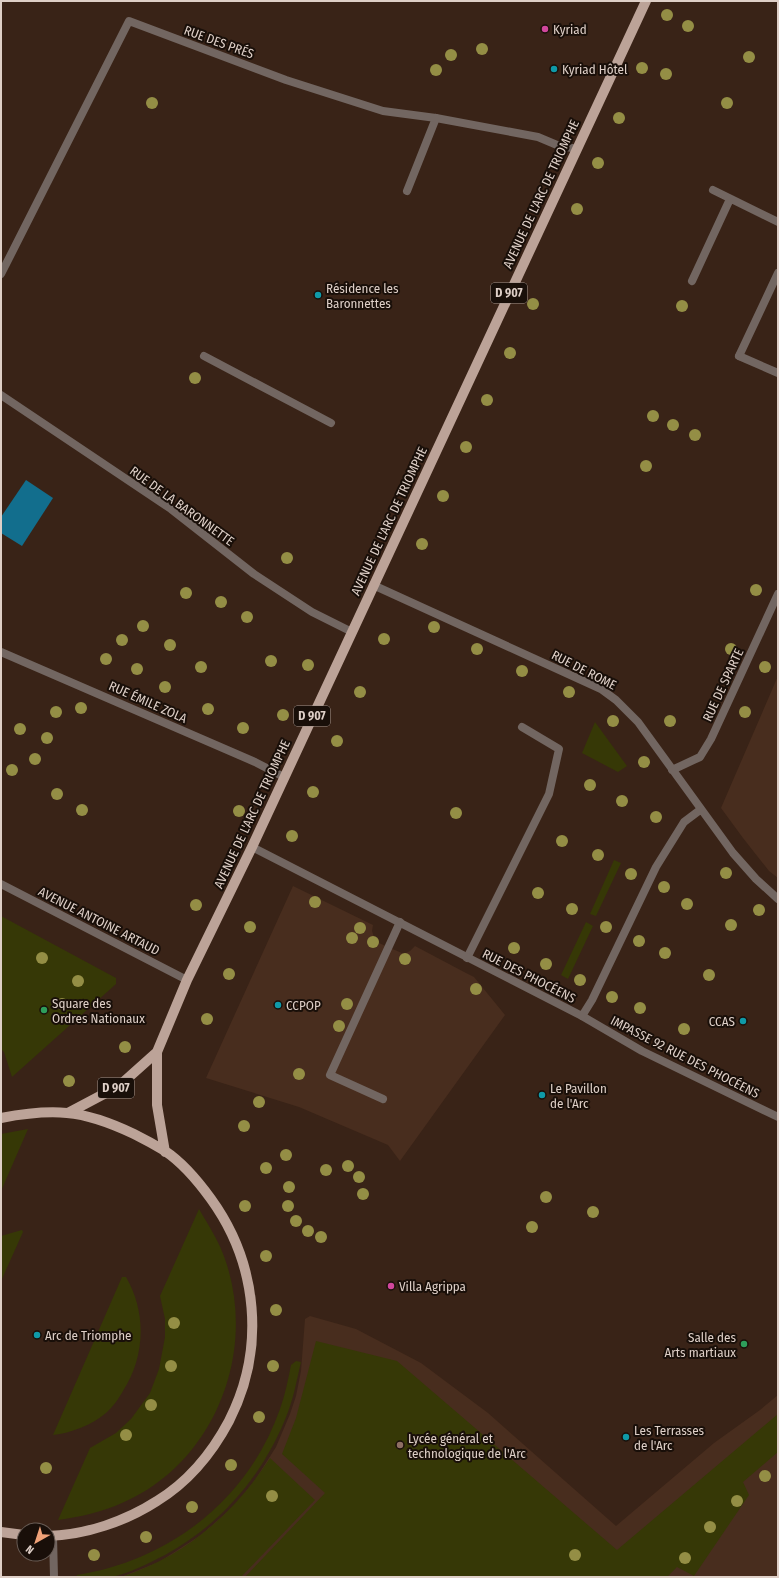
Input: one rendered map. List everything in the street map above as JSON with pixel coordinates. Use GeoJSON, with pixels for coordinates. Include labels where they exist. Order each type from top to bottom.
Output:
{"type":"FeatureCollection","features":[{"type":"Feature","properties":{"kind":"main road","name":"AVENUE DE L'ARC DE TRIOMPHE"},"geometry":{"type":"LineString","coordinates":[[157,1052],[187,980],[252,847],[646,1]]}},
{"type":"Feature","properties":{"kind":"main road","name":"D 907"},"geometry":{"type":"LineString","coordinates":[[68,1113],[119,1086],[157,1052]]}},
{"type":"Feature","properties":{"kind":"main road","name":"D 907"},"geometry":{"type":"LineString","coordinates":[[157,1052],[157,1105],[165,1152]]}},
{"type":"Feature","properties":{"kind":"main road"},"geometry":{"type":"LineString","coordinates":[[1,1118],[21,1115],[68,1113],[104,1121],[139,1137],[165,1152],[188,1171],[205,1191],[228,1224],[238,1247],[249,1284],[253,1316],[253,1335],[248,1372],[238,1402],[224,1431],[206,1457],[195,1471],[174,1490],[148,1507],[119,1520],[83,1531],[56,1535]]}},
{"type":"Feature","properties":{"kind":"main road"},"geometry":{"type":"LineString","coordinates":[[2,1533],[16,1534]]}},
{"type":"Feature","properties":{"kind":"street","name":"RUE DES PRÉS"},"geometry":{"type":"LineString","coordinates":[[1,274],[129,21],[286,80],[384,110],[538,137],[556,145],[577,149]]}},
{"type":"Feature","properties":{"kind":"street"},"geometry":{"type":"LineString","coordinates":[[407,191],[436,118]]}},
{"type":"Feature","properties":{"kind":"street"},"geometry":{"type":"LineString","coordinates":[[713,190],[778,222]]}},
{"type":"Feature","properties":{"kind":"street"},"geometry":{"type":"LineString","coordinates":[[692,281],[730,198]]}},
{"type":"Feature","properties":{"kind":"street"},"geometry":{"type":"LineString","coordinates":[[778,273],[740,356],[778,373]]}},
{"type":"Feature","properties":{"kind":"street"},"geometry":{"type":"LineString","coordinates":[[204,356],[331,423]]}},
{"type":"Feature","properties":{"kind":"street","name":"RUE DE LA BARONNETTE"},"geometry":{"type":"LineString","coordinates":[[1,395],[171,510],[254,574],[312,612],[352,632]]}},
{"type":"Feature","properties":{"kind":"street","name":"RUE DE ROME"},"geometry":{"type":"LineString","coordinates":[[373,585],[601,689],[616,700],[638,722],[700,810],[732,852],[756,879],[778,899]]}},
{"type":"Feature","properties":{"kind":"street","name":"RUE DE SPARTE"},"geometry":{"type":"LineString","coordinates":[[672,770],[700,757],[704,751],[711,739],[778,594]]}},
{"type":"Feature","properties":{"kind":"street","name":"RUE ÉMILE ZOLA"},"geometry":{"type":"LineString","coordinates":[[1,652],[255,762],[284,777]]}},
{"type":"Feature","properties":{"kind":"street"},"geometry":{"type":"LineString","coordinates":[[467,958],[549,794],[559,749],[522,728]]}},
{"type":"Feature","properties":{"kind":"street","name":"RUE DES PHOCÉENS"},"geometry":{"type":"LineString","coordinates":[[252,847],[582,1016],[592,1000],[656,867],[684,822],[700,810]]}},
{"type":"Feature","properties":{"kind":"street","name":"AVENUE ANTOINE ARTAUD"},"geometry":{"type":"LineString","coordinates":[[1,884],[187,980]]}},
{"type":"Feature","properties":{"kind":"street"},"geometry":{"type":"LineString","coordinates":[[383,1099],[330,1075],[400,922]]}},
{"type":"Feature","properties":{"kind":"street","name":"IMPASSE 92 RUE DES PHOCÉENS"},"geometry":{"type":"LineString","coordinates":[[582,1016],[642,1051],[778,1117]]}},
{"type":"Feature","properties":{"kind":"street"},"geometry":{"type":"LineString","coordinates":[[53,1562],[54,1577]]}},
{"type":"Feature","properties":{"kind":"shaded area"},"geometry":{"type":"Polygon","coordinates":[[[778,676],[778,878],[769,871],[721,808],[778,676]]]}},
{"type":"Feature","properties":{"kind":"shaded area"},"geometry":{"type":"Polygon","coordinates":[[[595,722],[627,766],[618,772],[582,753],[595,722]]]}},
{"type":"Feature","properties":{"kind":"shaded area"},"geometry":{"type":"Polygon","coordinates":[[[614,860],[621,863],[596,916],[590,914],[614,860]]]}},
{"type":"Feature","properties":{"kind":"shaded area","name":"CCPOP"},"geometry":{"type":"Polygon","coordinates":[[[293,886],[373,925],[372,931],[374,937],[379,943],[404,954],[415,946],[474,977],[505,1015],[400,1161],[388,1145],[299,1107],[206,1078],[293,886]]]}},
{"type":"Feature","properties":{"kind":"shaded area","name":"Square des Ordres Nationaux"},"geometry":{"type":"Polygon","coordinates":[[[1,916],[116,978],[116,984],[12,1077],[4,1052],[1,1049],[1,916]]]}},
{"type":"Feature","properties":{"kind":"shaded area"},"geometry":{"type":"Polygon","coordinates":[[[586,922],[593,926],[568,979],[561,975],[586,922]]]}},
{"type":"Feature","properties":{"kind":"shaded area"},"geometry":{"type":"Polygon","coordinates":[[[28,1129],[1,1191],[1,1134],[28,1129]]]}},
{"type":"Feature","properties":{"kind":"shaded area"},"geometry":{"type":"Polygon","coordinates":[[[199,1209],[224,1255],[234,1297],[236,1333],[231,1369],[220,1403],[203,1434],[181,1462],[154,1485],[122,1503],[99,1512],[58,1520],[90,1448],[116,1433],[131,1419],[150,1393],[159,1369],[165,1337],[165,1319],[160,1296],[199,1209]]]}},
{"type":"Feature","properties":{"kind":"shaded area"},"geometry":{"type":"Polygon","coordinates":[[[22,1230],[23,1232],[1,1281],[1,1236],[22,1230]]]}},
{"type":"Feature","properties":{"kind":"shaded area"},"geometry":{"type":"Polygon","coordinates":[[[122,1277],[126,1277],[133,1291],[140,1320],[141,1335],[139,1349],[136,1364],[130,1378],[109,1411],[81,1428],[53,1435],[122,1277]]]}},
{"type":"Feature","properties":{"kind":"shaded area","name":"Lycée général et technologique de l'Arc"},"geometry":{"type":"Polygon","coordinates":[[[310,1316],[356,1329],[421,1363],[488,1413],[616,1526],[714,1443],[778,1395],[778,1577],[121,1577],[159,1562],[201,1535],[235,1505],[255,1480],[276,1447],[290,1414],[296,1396],[301,1371],[305,1319],[310,1316]]]}},
{"type":"Feature","properties":{"kind":"shaded area","name":"Lycée général et technologique de l'Arc"},"geometry":{"type":"Polygon","coordinates":[[[316,1341],[397,1361],[617,1550],[778,1414],[778,1452],[743,1482],[749,1495],[694,1576],[677,1567],[667,1577],[245,1577],[325,1493],[282,1454],[296,1418],[316,1341]]]}},
{"type":"Feature","properties":{"kind":"shaded area"},"geometry":{"type":"Polygon","coordinates":[[[296,1361],[301,1362],[292,1400],[278,1434],[267,1456],[254,1476],[223,1512],[186,1542],[165,1555],[139,1568],[112,1577],[76,1577],[77,1575],[111,1567],[143,1556],[174,1540],[201,1520],[226,1498],[248,1471],[266,1442],[282,1404],[291,1365],[296,1361]]]}},
{"type":"Feature","properties":{"kind":"shaded area"},"geometry":{"type":"Polygon","coordinates":[[[270,1458],[315,1500],[241,1577],[121,1577],[166,1558],[206,1531],[224,1515],[240,1497],[270,1458]]]}},
{"type":"Feature","properties":{"kind":"water"},"geometry":{"type":"Polygon","coordinates":[[[26,480],[53,498],[22,546],[1,533],[1,517],[26,480]]]}},
{"type":"Feature","properties":{"kind":"place","name":"Kyriad"},"geometry":{"type":"Point","coordinates":[545,29]}},
{"type":"Feature","properties":{"kind":"place","name":"Kyriad Hôtel"},"geometry":{"type":"Point","coordinates":[554,69]}},
{"type":"Feature","properties":{"kind":"place","name":"Résidence les Baronnettes"},"geometry":{"type":"Point","coordinates":[318,295]}},
{"type":"Feature","properties":{"kind":"place","name":"CCPOP"},"geometry":{"type":"Point","coordinates":[278,1005]}},
{"type":"Feature","properties":{"kind":"place","name":"Square des Ordres Nationaux"},"geometry":{"type":"Point","coordinates":[44,1010]}},
{"type":"Feature","properties":{"kind":"place","name":"CCAS"},"geometry":{"type":"Point","coordinates":[743,1021]}},
{"type":"Feature","properties":{"kind":"place","name":"Le Pavillon de l'Arc"},"geometry":{"type":"Point","coordinates":[542,1095]}},
{"type":"Feature","properties":{"kind":"place","name":"Villa Agrippa"},"geometry":{"type":"Point","coordinates":[391,1286]}},
{"type":"Feature","properties":{"kind":"place","name":"Arc de Triomphe"},"geometry":{"type":"Point","coordinates":[37,1335]}},
{"type":"Feature","properties":{"kind":"place","name":"Salle des Arts martiaux"},"geometry":{"type":"Point","coordinates":[744,1344]}},
{"type":"Feature","properties":{"kind":"place","name":"Les Terrasses de l'Arc"},"geometry":{"type":"Point","coordinates":[626,1437]}},
{"type":"Feature","properties":{"kind":"place","name":"Lycée général et technologique de l'Arc"},"geometry":{"type":"Point","coordinates":[400,1445]}}]}
